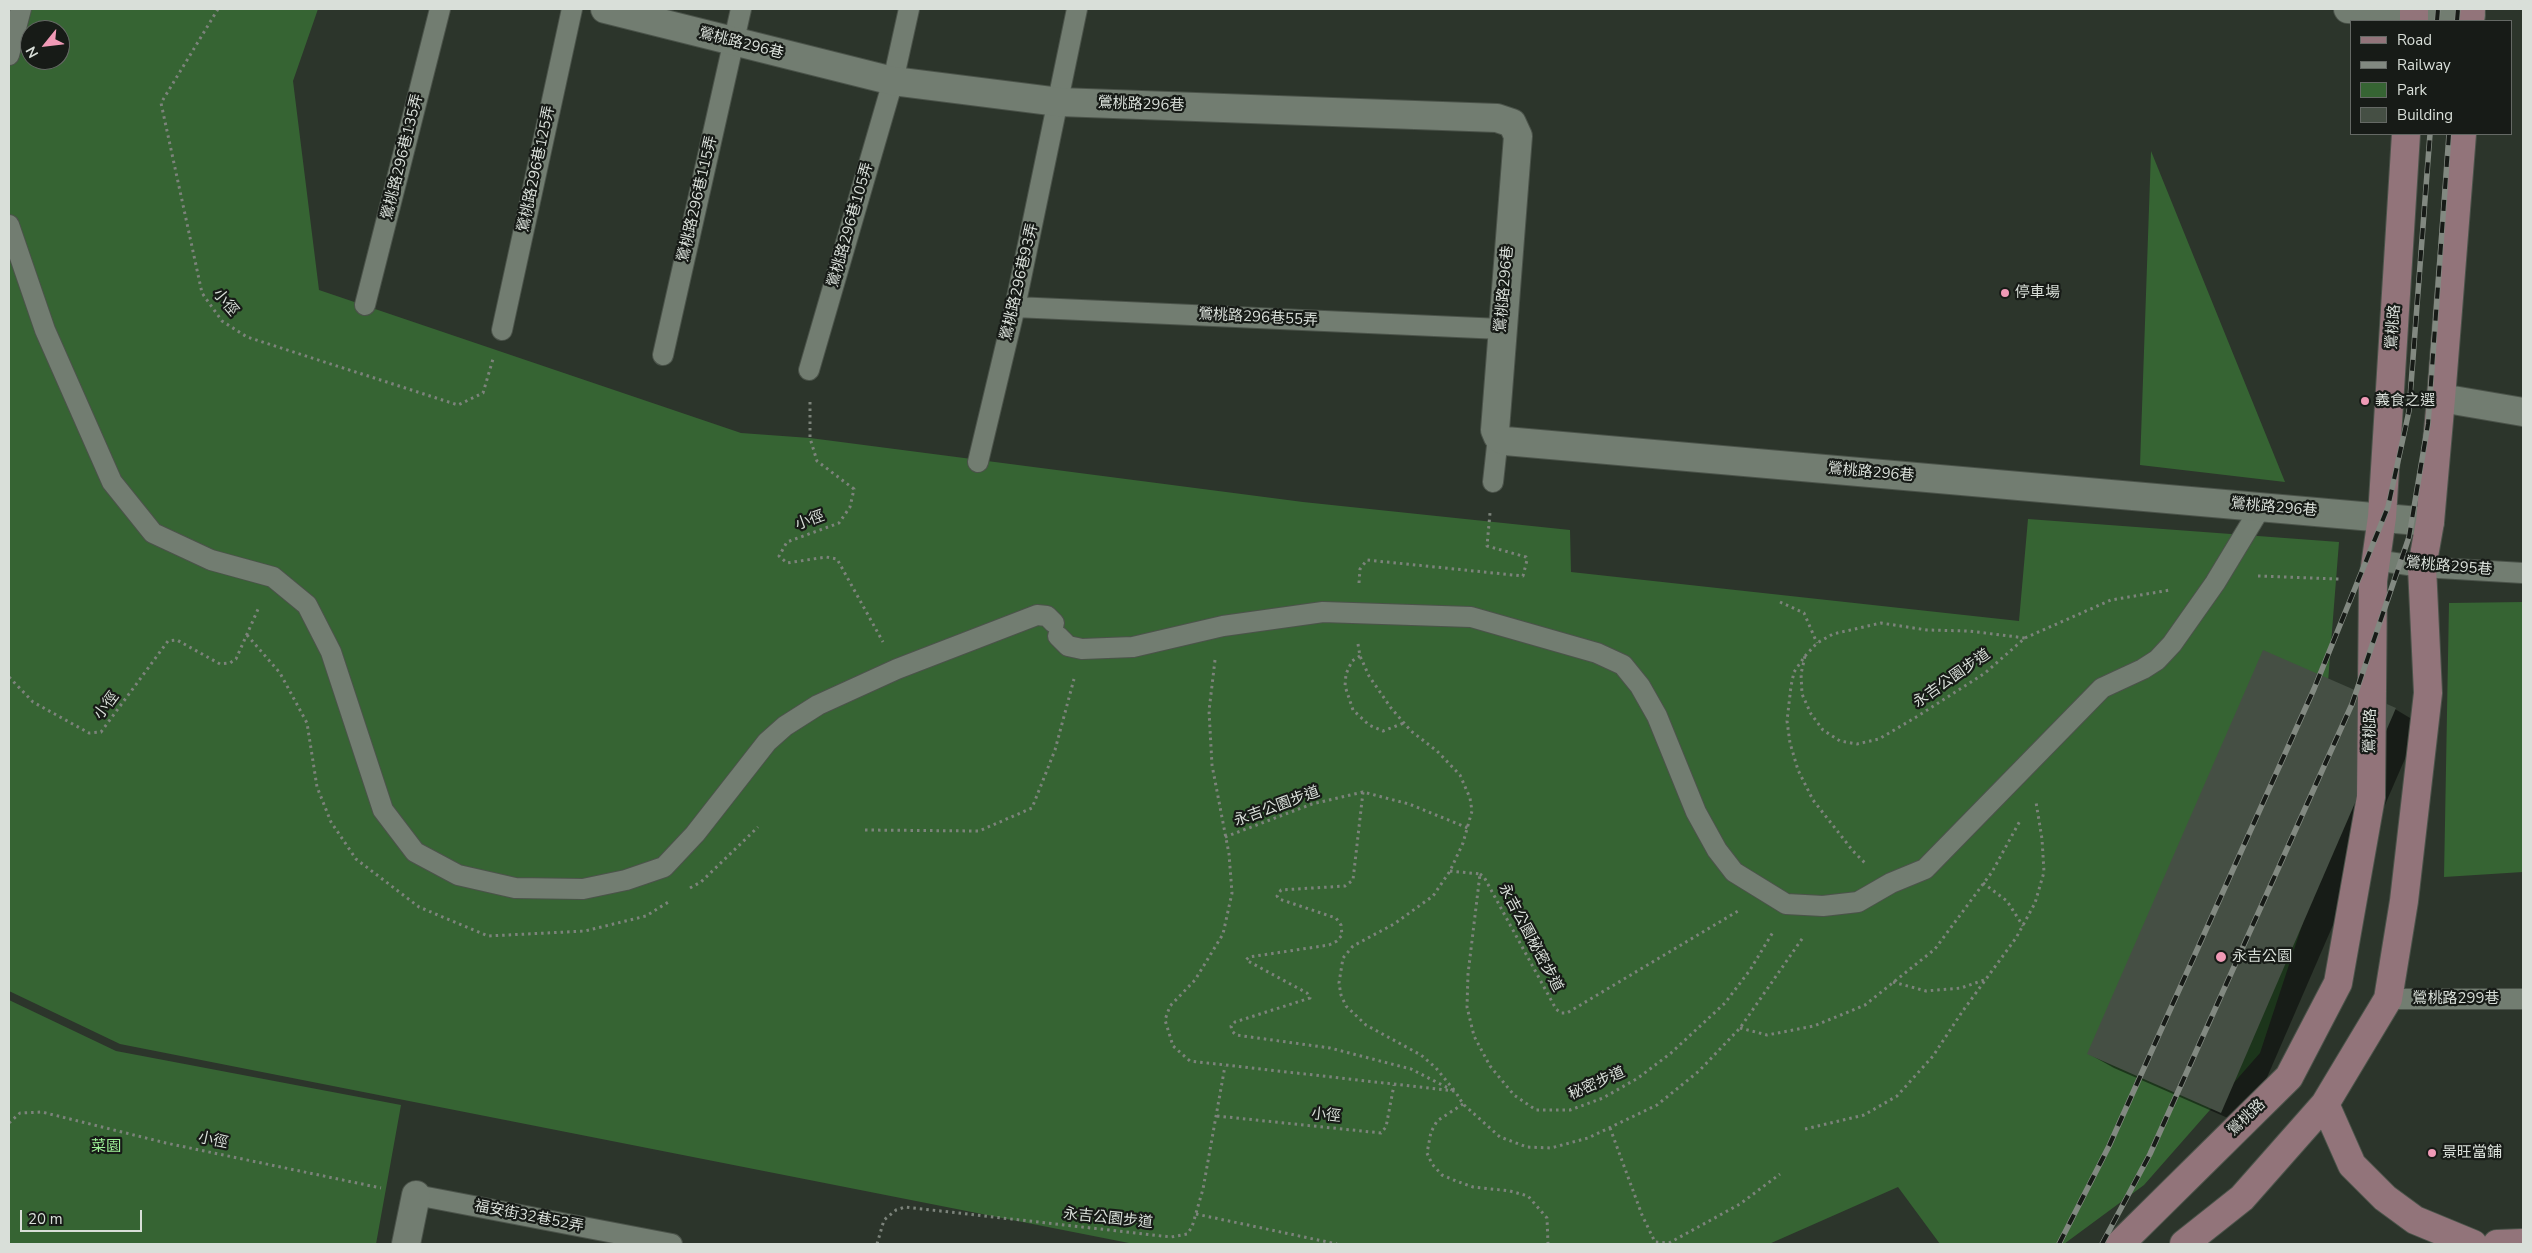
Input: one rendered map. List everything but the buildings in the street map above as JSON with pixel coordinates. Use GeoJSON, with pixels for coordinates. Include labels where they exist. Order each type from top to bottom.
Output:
{"type":"FeatureCollection","features":[{"type":"Feature","properties":{"kind":"main road","name":"鶯桃路"},"geometry":{"type":"LineString","coordinates":[[2120,1244],[2289,1077],[2338,983],[2371,797],[2373,581],[2382,517],[2406,135]]}},
{"type":"Feature","properties":{"kind":"main road"},"geometry":{"type":"LineString","coordinates":[[2184,1244],[2242,1198],[2325,1104],[2388,999],[2404,901],[2428,693],[2422,567],[2430,522],[2462,135]]}},
{"type":"Feature","properties":{"kind":"main road"},"geometry":{"type":"LineString","coordinates":[[2325,1104],[2352,1165],[2386,1198],[2415,1220],[2473,1244]]}},
{"type":"Feature","properties":{"kind":"main road"},"geometry":{"type":"LineString","coordinates":[[2497,1244],[2523,1243]]}},
{"type":"Feature","properties":{"kind":"street","name":"鶯桃路296巷"},"geometry":{"type":"LineString","coordinates":[[605,9],[893,81],[1060,102],[1497,118],[1512,123],[1518,136],[1495,430],[1498,437],[1505,441],[2430,522]]}},
{"type":"Feature","properties":{"kind":"street"},"geometry":{"type":"LineString","coordinates":[[2348,9],[2414,14],[2471,15]]}},
{"type":"Feature","properties":{"kind":"street"},"geometry":{"type":"LineString","coordinates":[[2441,398],[2523,412]]}},
{"type":"Feature","properties":{"kind":"street"},"geometry":{"type":"LineString","coordinates":[[406,1244],[416,1196]]}},
{"type":"Feature","properties":{"kind":"lane"},"geometry":{"type":"LineString","coordinates":[[9,55],[21,9]]}},
{"type":"Feature","properties":{"kind":"lane","name":"鶯桃路296巷135弄"},"geometry":{"type":"LineString","coordinates":[[365,305],[440,9]]}},
{"type":"Feature","properties":{"kind":"lane","name":"鶯桃路296巷125弄"},"geometry":{"type":"LineString","coordinates":[[502,330],[572,9]]}},
{"type":"Feature","properties":{"kind":"lane","name":"鶯桃路296巷115弄"},"geometry":{"type":"LineString","coordinates":[[663,355],[741,9]]}},
{"type":"Feature","properties":{"kind":"lane","name":"鶯桃路296巷105弄"},"geometry":{"type":"LineString","coordinates":[[809,370],[893,81],[910,9]]}},
{"type":"Feature","properties":{"kind":"lane","name":"鶯桃路296巷93弄"},"geometry":{"type":"LineString","coordinates":[[978,462],[1015,307],[1060,102],[1077,9]]}},
{"type":"Feature","properties":{"kind":"lane"},"geometry":{"type":"LineString","coordinates":[[9,225],[44,330],[112,482],[153,533],[211,560],[273,576],[307,605],[330,652],[384,810],[415,852],[458,875],[515,888],[583,889],[626,880],[664,867],[695,834],[767,742],[785,726],[818,705],[897,669],[1038,615],[1047,616],[1068,646],[1082,650],[1132,647],[1223,626],[1323,612],[1471,617],[1597,653],[1623,666],[1640,686],[1657,716],[1696,812],[1717,850],[1734,872],[1786,904],[1823,906],[1858,902],[1891,883],[1925,869],[2102,688],[2143,669],[2157,660],[2172,644],[2215,583],[2261,507]]}},
{"type":"Feature","properties":{"kind":"lane","name":"鶯桃路296巷55弄"},"geometry":{"type":"LineString","coordinates":[[1015,307],[1502,329]]}},
{"type":"Feature","properties":{"kind":"lane"},"geometry":{"type":"LineString","coordinates":[[1493,482],[1498,437]]}},
{"type":"Feature","properties":{"kind":"lane","name":"鶯桃路295巷"},"geometry":{"type":"LineString","coordinates":[[2376,560],[2422,567],[2523,573]]}},
{"type":"Feature","properties":{"kind":"lane","name":"鶯桃路299巷"},"geometry":{"type":"LineString","coordinates":[[2388,999],[2523,999]]}},
{"type":"Feature","properties":{"kind":"lane","name":"福安街32巷52弄"},"geometry":{"type":"LineString","coordinates":[[416,1196],[672,1244]]}},
{"type":"Feature","properties":{"kind":"path","name":"小徑"},"geometry":{"type":"LineString","coordinates":[[218,9],[161,103],[202,293],[222,321],[247,338],[458,405],[483,393],[502,330]]}},
{"type":"Feature","properties":{"kind":"path","name":"小徑"},"geometry":{"type":"LineString","coordinates":[[809,370],[810,438],[817,460],[854,490],[850,507],[839,523],[787,542],[779,556],[787,563],[826,557],[837,559],[897,669]]}},
{"type":"Feature","properties":{"kind":"path"},"geometry":{"type":"LineString","coordinates":[[1493,482],[1487,546],[1526,557],[1523,576],[1367,560],[1360,569],[1356,613],[1360,656],[1379,692],[1404,723],[1460,775],[1470,798],[1472,811],[1468,828],[1450,870],[1433,896],[1394,924],[1354,946],[1343,958],[1339,984],[1346,1006],[1366,1025],[1421,1055],[1436,1068],[1463,1104],[1500,1137],[1527,1147],[1551,1148],[1588,1138],[1657,1105],[1699,1071],[1740,1028],[1779,974],[1823,906]]}},
{"type":"Feature","properties":{"kind":"path","name":"小徑"},"geometry":{"type":"LineString","coordinates":[[9,677],[33,702],[89,733],[101,732],[110,723],[168,641],[177,640],[220,664],[230,664],[236,659],[273,576]]}},
{"type":"Feature","properties":{"kind":"path"},"geometry":{"type":"LineString","coordinates":[[1780,602],[1804,613],[1817,643]]}},
{"type":"Feature","properties":{"kind":"path","name":"永吉公園步道"},"geometry":{"type":"LineString","coordinates":[[1805,656],[1801,674],[1802,694],[1811,714],[1823,730],[1840,741],[1857,744],[1879,738],[1918,716],[1985,673],[2025,638],[1926,630],[1881,623],[1833,634],[1817,643],[1805,656],[1794,672],[1788,721],[1790,743],[1798,770],[1813,800],[1838,834],[1853,851],[1891,883]]}},
{"type":"Feature","properties":{"kind":"path"},"geometry":{"type":"LineString","coordinates":[[1223,626],[1215,660],[1208,711],[1212,765],[1225,837]]}},
{"type":"Feature","properties":{"kind":"path"},"geometry":{"type":"LineString","coordinates":[[865,830],[979,831],[1032,808],[1055,750],[1082,650]]}},
{"type":"Feature","properties":{"kind":"path"},"geometry":{"type":"LineString","coordinates":[[1360,656],[1352,661],[1346,674],[1345,686],[1353,710],[1369,725],[1383,731],[1404,723]]}},
{"type":"Feature","properties":{"kind":"path"},"geometry":{"type":"LineString","coordinates":[[1364,792],[1353,880],[1346,886],[1281,890],[1277,896],[1279,899],[1336,918],[1341,925],[1342,935],[1337,941],[1329,944],[1249,957],[1246,960],[1307,993],[1310,998],[1235,1022],[1231,1026],[1232,1031],[1236,1035],[1330,1048],[1411,1069],[1455,1091]]}},
{"type":"Feature","properties":{"kind":"path","name":"永吉公園步道"},"geometry":{"type":"LineString","coordinates":[[1455,1091],[1190,1061],[1173,1046],[1165,1020],[1170,1006],[1195,980],[1223,934],[1232,893],[1229,854],[1225,837],[1312,804],[1364,792],[1409,804],[1468,828]]}},
{"type":"Feature","properties":{"kind":"path"},"geometry":{"type":"LineString","coordinates":[[1805,1129],[1864,1114],[1897,1096],[1933,1056],[2023,926],[2035,903],[2044,872],[2042,839],[2035,794],[2030,803]]}},
{"type":"Feature","properties":{"kind":"path"},"geometry":{"type":"LineString","coordinates":[[1740,1028],[1767,1035],[1814,1026],[1865,1005],[1935,949],[1984,883],[2025,811]]}},
{"type":"Feature","properties":{"kind":"path"},"geometry":{"type":"LineString","coordinates":[[1450,870],[1480,874]]}},
{"type":"Feature","properties":{"kind":"path","name":"永吉公園秘密步道"},"geometry":{"type":"LineString","coordinates":[[1480,874],[1484,877],[1556,1009],[1561,1013],[1567,1013],[1767,894]]}},
{"type":"Feature","properties":{"kind":"path","name":"秘密步道"},"geometry":{"type":"LineString","coordinates":[[1480,874],[1468,974],[1467,1007],[1474,1036],[1490,1066],[1514,1095],[1536,1110],[1570,1110],[1602,1098],[1638,1078],[1671,1053],[1725,1003],[1750,970],[1786,904]]}},
{"type":"Feature","properties":{"kind":"path"},"geometry":{"type":"LineString","coordinates":[[1984,883],[2007,900],[2023,926]]}},
{"type":"Feature","properties":{"kind":"path"},"geometry":{"type":"LineString","coordinates":[[1893,982],[1926,991],[1961,988],[1985,980]]}},
{"type":"Feature","properties":{"kind":"path","name":"永吉公園步道"},"geometry":{"type":"LineString","coordinates":[[876,1244],[884,1220],[896,1210],[905,1207],[1171,1237],[1186,1234],[1192,1227],[1196,1214],[1217,1116],[1225,1066]]}},
{"type":"Feature","properties":{"kind":"path","name":"小徑"},"geometry":{"type":"LineString","coordinates":[[1217,1116],[1381,1133],[1386,1127],[1394,1084]]}},
{"type":"Feature","properties":{"kind":"path"},"geometry":{"type":"LineString","coordinates":[[1463,1104],[1437,1121],[1431,1132],[1427,1153],[1432,1164],[1442,1175],[1473,1187],[1510,1191],[1528,1196],[1547,1218],[1548,1244]]}},
{"type":"Feature","properties":{"kind":"path","name":"小徑"},"geometry":{"type":"LineString","coordinates":[[9,1123],[20,1113],[42,1112],[166,1143],[416,1196]]}},
{"type":"Feature","properties":{"kind":"path"},"geometry":{"type":"LineString","coordinates":[[1610,1128],[1642,1214],[1655,1242],[1669,1243],[1740,1204],[1780,1174]]}},
{"type":"Feature","properties":{"kind":"path"},"geometry":{"type":"LineString","coordinates":[[1196,1214],[1337,1244]]}},
{"type":"Feature","properties":{"kind":"green space","name":"永吉公園"},"geometry":{"type":"Polygon","coordinates":[[[9,9],[318,9],[293,81],[319,290],[741,433],[810,438],[1303,502],[1570,530],[1571,572],[2019,621],[2028,519],[2339,542],[2311,898],[2260,1053],[2144,1185],[2064,1244],[1940,1244],[1898,1187],[1769,1244],[1134,1244],[120,1044],[9,991],[9,9]]]}},
{"type":"Feature","properties":{"kind":"green space"},"geometry":{"type":"Polygon","coordinates":[[[2151,151],[2285,482],[2140,465],[2151,151]]]}},
{"type":"Feature","properties":{"kind":"green space"},"geometry":{"type":"Polygon","coordinates":[[[2523,602],[2523,872],[2444,877],[2449,603],[2523,602]]]}},
{"type":"Feature","properties":{"kind":"green space","name":"菜園"},"geometry":{"type":"Polygon","coordinates":[[[9,1000],[116,1051],[401,1105],[376,1244],[9,1244],[9,1000]]]}},
{"type":"Feature","properties":{"kind":"railway"},"geometry":{"type":"LineString","coordinates":[[2437,20],[2438,9]]}},
{"type":"Feature","properties":{"kind":"railway"},"geometry":{"type":"LineString","coordinates":[[2457,20],[2458,9]]}},
{"type":"Feature","properties":{"kind":"railway"},"geometry":{"type":"LineString","coordinates":[[2059,1244],[2109,1146],[2314,689],[2388,507],[2409,411],[2430,135]]}},
{"type":"Feature","properties":{"kind":"railway"},"geometry":{"type":"LineString","coordinates":[[2102,1244],[2150,1154],[2352,704],[2409,537],[2428,424],[2449,135]]}},
{"type":"Feature","properties":{"kind":"place","name":"停車場"},"geometry":{"type":"Point","coordinates":[2005,293]}},
{"type":"Feature","properties":{"kind":"place","name":"義食之選"},"geometry":{"type":"Point","coordinates":[2365,401]}},
{"type":"Feature","properties":{"kind":"place","name":"永吉公園"},"geometry":{"type":"Point","coordinates":[2221,957]}},
{"type":"Feature","properties":{"kind":"place","name":"景旺當鋪"},"geometry":{"type":"Point","coordinates":[2432,1153]}}]}
